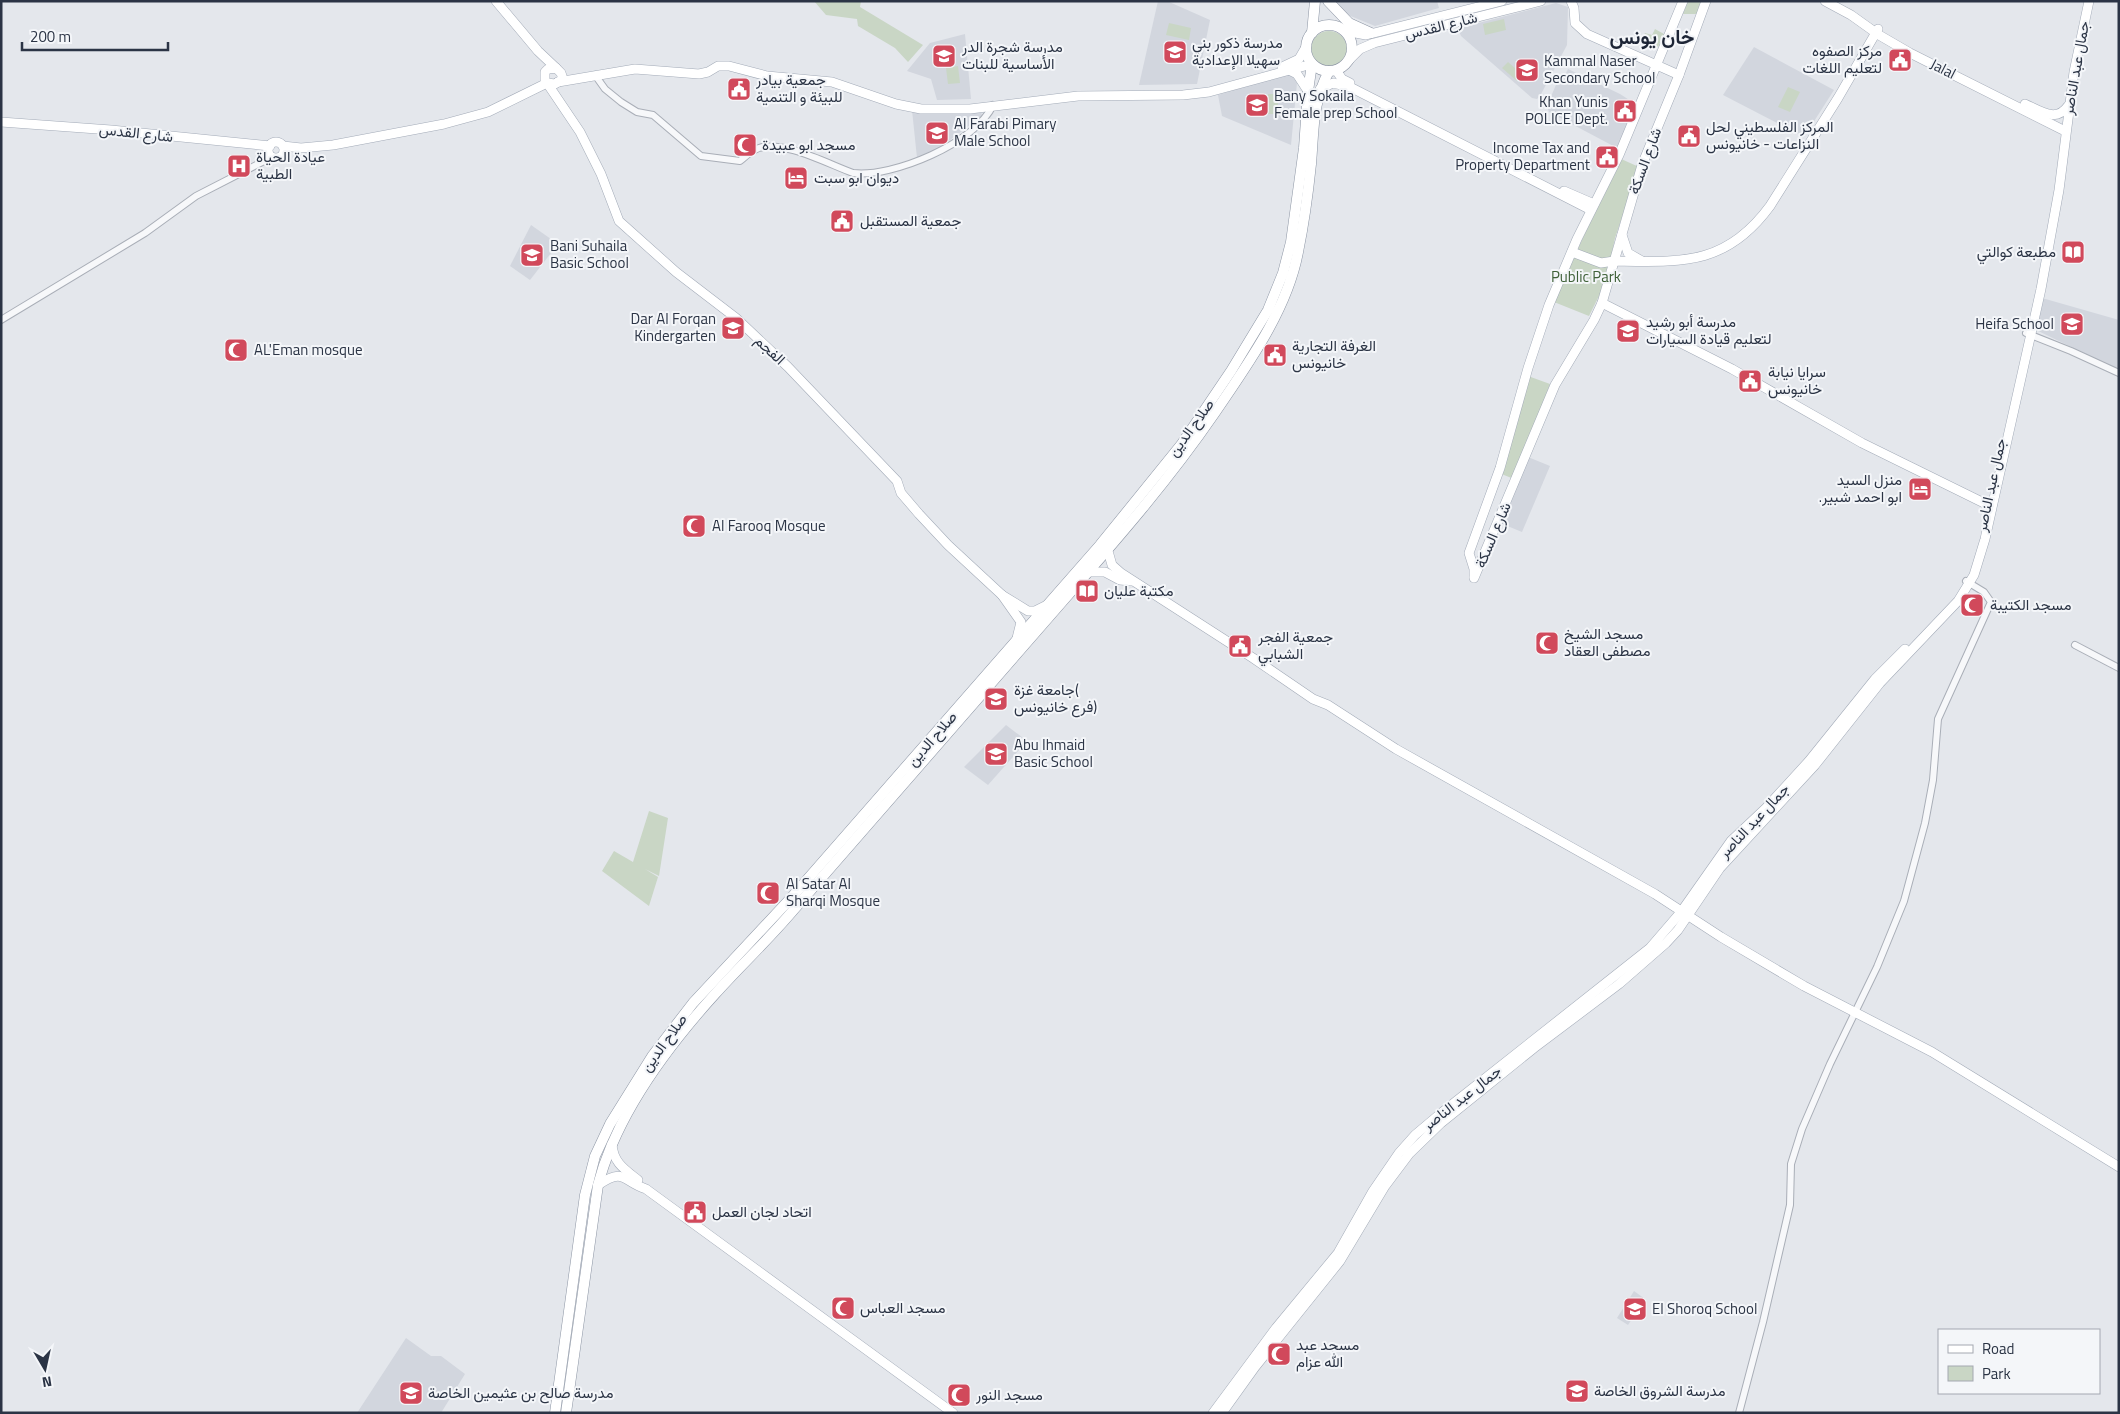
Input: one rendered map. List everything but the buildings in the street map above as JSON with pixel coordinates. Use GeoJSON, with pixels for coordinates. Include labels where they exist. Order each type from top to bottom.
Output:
{"type":"FeatureCollection","features":[{"type":"Feature","properties":{"kind":"highway"},"geometry":{"type":"LineString","coordinates":[[1315,1],[1312,32],[1306,47],[1307,54],[1312,64],[1320,69],[1333,70],[1348,62],[1352,47],[1351,40],[1330,15],[1327,1]]}},
{"type":"Feature","properties":{"kind":"highway"},"geometry":{"type":"LineString","coordinates":[[1327,1],[1349,23],[1372,33]]}},
{"type":"Feature","properties":{"kind":"highway"},"geometry":{"type":"LineString","coordinates":[[1312,32],[1326,25],[1336,26],[1344,30]]}},
{"type":"Feature","properties":{"kind":"highway","name":"صلاح الدين"},"geometry":{"type":"LineString","coordinates":[[1181,453],[1249,343],[1277,290],[1291,242],[1304,148],[1312,64]]}},
{"type":"Feature","properties":{"kind":"highway","name":"صلاح الدين"},"geometry":{"type":"LineString","coordinates":[[555,1413],[580,1226],[592,1164],[605,1133],[620,1108],[674,1034],[699,1012],[782,924],[1016,640],[1181,453],[1269,329],[1288,290],[1298,252],[1307,204],[1315,110],[1320,89],[1333,70]]}},
{"type":"Feature","properties":{"kind":"highway","name":"صلاح الدين"},"geometry":{"type":"LineString","coordinates":[[566,1413],[598,1184],[612,1144],[693,1003],[906,775],[1108,551],[1160,478]]}},
{"type":"Feature","properties":{"kind":"highway"},"geometry":{"type":"LineString","coordinates":[[693,1003],[693,1011],[699,1012]]}},
{"type":"Feature","properties":{"kind":"main road"},"geometry":{"type":"LineString","coordinates":[[496,1],[538,51],[558,69],[570,76],[593,76],[635,69],[699,74],[708,72],[718,66],[729,66],[767,76],[832,82],[890,102],[921,109],[970,109],[993,104],[1078,96],[1183,95],[1227,88],[1312,64]]}},
{"type":"Feature","properties":{"kind":"main road","name":"شارع القدس"},"geometry":{"type":"LineString","coordinates":[[1344,30],[1357,34],[1372,33],[1502,1]]}},
{"type":"Feature","properties":{"kind":"main road","name":"شارع القدس"},"geometry":{"type":"LineString","coordinates":[[1348,62],[1360,48],[1374,42],[1541,1]]}},
{"type":"Feature","properties":{"kind":"main road"},"geometry":{"type":"LineString","coordinates":[[1571,1],[1574,8],[1575,23],[1587,34],[1657,66],[1681,71]]}},
{"type":"Feature","properties":{"kind":"main road","name":"شارع السكة"},"geometry":{"type":"LineString","coordinates":[[1683,1],[1618,155],[1549,305],[1528,368],[1500,468],[1469,553],[1474,570],[1474,578],[1555,385],[1594,320],[1602,302],[1642,166],[1681,71],[1706,1]]}},
{"type":"Feature","properties":{"kind":"main road","name":"Jalal"},"geometry":{"type":"LineString","coordinates":[[1827,1],[1878,32],[2065,133]]}},
{"type":"Feature","properties":{"kind":"main road","name":"جمال عبد الناصر"},"geometry":{"type":"LineString","coordinates":[[1222,1413],[1255,1367],[1340,1261],[1385,1186],[1398,1167],[1420,1142],[1511,1066],[1640,967],[1666,943],[1731,841],[1766,808],[1809,761],[1875,679],[1950,604],[1968,582],[1985,539],[2028,333],[2053,207],[2061,138],[2065,133],[2068,105],[2088,1]]}},
{"type":"Feature","properties":{"kind":"main road"},"geometry":{"type":"LineString","coordinates":[[1572,252],[1602,263],[1672,262],[1704,257],[1729,245],[1758,222],[1770,206],[1878,32]]}},
{"type":"Feature","properties":{"kind":"main road"},"geometry":{"type":"LineString","coordinates":[[1610,276],[1615,270],[1624,266],[1680,267],[1701,263],[1719,256],[1758,227],[1774,208],[1878,32]]}},
{"type":"Feature","properties":{"kind":"main road","name":"Jalal"},"geometry":{"type":"LineString","coordinates":[[1878,32],[2050,116],[2060,114],[2068,105]]}},
{"type":"Feature","properties":{"kind":"main road"},"geometry":{"type":"LineString","coordinates":[[593,76],[600,71],[637,65],[694,71],[707,69],[716,63],[730,62],[767,72],[833,78],[850,82],[883,96],[914,102],[974,104],[1095,91],[1203,89],[1292,63],[1299,59],[1306,47]]}},
{"type":"Feature","properties":{"kind":"main road"},"geometry":{"type":"LineString","coordinates":[[538,51],[545,78]]}},
{"type":"Feature","properties":{"kind":"main road"},"geometry":{"type":"LineString","coordinates":[[1661,56],[1670,66],[1681,71]]}},
{"type":"Feature","properties":{"kind":"main road"},"geometry":{"type":"LineString","coordinates":[[283,150],[333,145],[444,124],[488,112],[533,88],[545,78],[548,69],[558,69]]}},
{"type":"Feature","properties":{"kind":"main road"},"geometry":{"type":"LineString","coordinates":[[557,96],[555,88],[563,78],[558,69]]}},
{"type":"Feature","properties":{"kind":"main road"},"geometry":{"type":"LineString","coordinates":[[1289,70],[1297,74],[1308,91]]}},
{"type":"Feature","properties":{"kind":"main road"},"geometry":{"type":"LineString","coordinates":[[1333,70],[1342,79],[1381,100],[1593,207]]}},
{"type":"Feature","properties":{"kind":"main road"},"geometry":{"type":"LineString","coordinates":[[545,78],[558,83],[579,77]]}},
{"type":"Feature","properties":{"kind":"main road","name":"الفجم"},"geometry":{"type":"LineString","coordinates":[[545,78],[587,145],[601,174],[619,221],[676,272],[736,318],[788,367],[897,481],[901,492],[931,527],[1002,595]]}},
{"type":"Feature","properties":{"kind":"main road"},"geometry":{"type":"LineString","coordinates":[[1320,89],[1333,83],[1350,87],[1593,207]]}},
{"type":"Feature","properties":{"kind":"main road","name":"شارع القدس"},"geometry":{"type":"LineString","coordinates":[[1,122],[111,130],[270,146]]}},
{"type":"Feature","properties":{"kind":"main road"},"geometry":{"type":"LineString","coordinates":[[277,143],[283,150],[278,158],[272,157],[269,152],[270,146],[277,143]]}},
{"type":"Feature","properties":{"kind":"main road"},"geometry":{"type":"LineString","coordinates":[[1622,232],[1628,253],[1644,262]]}},
{"type":"Feature","properties":{"kind":"main road"},"geometry":{"type":"LineString","coordinates":[[1602,302],[1732,369],[1862,443],[1986,504]]}},
{"type":"Feature","properties":{"kind":"main road","name":"جمال عبد الناصر"},"geometry":{"type":"LineString","coordinates":[[1968,582],[1979,544],[1986,504],[2028,333]]}},
{"type":"Feature","properties":{"kind":"main road"},"geometry":{"type":"LineString","coordinates":[[1108,551],[1112,565],[1134,582],[1254,658],[1313,699],[1328,705],[1396,749],[1655,894],[1752,955],[1854,1013],[1932,1052],[2119,1167]]}},
{"type":"Feature","properties":{"kind":"main road"},"geometry":{"type":"LineString","coordinates":[[1088,572],[1105,572],[1120,580],[1134,582]]}},
{"type":"Feature","properties":{"kind":"main road"},"geometry":{"type":"LineString","coordinates":[[1002,595],[1028,611],[1035,611],[1047,605]]}},
{"type":"Feature","properties":{"kind":"main road"},"geometry":{"type":"LineString","coordinates":[[1002,595],[1021,622],[1016,640]]}},
{"type":"Feature","properties":{"kind":"main road","name":"جمال عبد الناصر"},"geometry":{"type":"LineString","coordinates":[[1213,1413],[1266,1341],[1338,1253],[1386,1170],[1415,1135],[1632,964],[1685,914]]}},
{"type":"Feature","properties":{"kind":"main road"},"geometry":{"type":"LineString","coordinates":[[612,1144],[616,1162],[646,1189],[953,1413]]}},
{"type":"Feature","properties":{"kind":"main road"},"geometry":{"type":"LineString","coordinates":[[598,1184],[618,1175],[646,1189]]}},
{"type":"Feature","properties":{"kind":"street"},"geometry":{"type":"LineString","coordinates":[[593,76],[621,102],[637,112],[653,115],[701,156],[740,161],[755,149],[779,146],[853,173],[865,175],[926,159],[966,134],[989,115],[993,104]]}},
{"type":"Feature","properties":{"kind":"street"},"geometry":{"type":"LineString","coordinates":[[1,320],[145,233],[196,196],[272,157]]}},
{"type":"Feature","properties":{"kind":"street"},"geometry":{"type":"LineString","coordinates":[[2028,333],[2119,374]]}},
{"type":"Feature","properties":{"kind":"street"},"geometry":{"type":"LineString","coordinates":[[1739,1413],[1764,1322],[1788,1214],[1791,1164],[1802,1129],[1883,952],[1904,901],[1925,824],[1933,780],[1938,719],[1991,602],[1984,592],[1968,582]]}},
{"type":"Feature","properties":{"kind":"street"},"geometry":{"type":"LineString","coordinates":[[2075,645],[2119,668]]}},
{"type":"Feature","properties":{"kind":"shaded area","name":"مدرسة ذكور بني سهيلا الإعدادية"},"geometry":{"type":"Polygon","coordinates":[[[1158,1],[1167,1],[1210,20],[1197,84],[1139,85],[1158,1]]]}},
{"type":"Feature","properties":{"kind":"shaded area"},"geometry":{"type":"Polygon","coordinates":[[[1334,1],[1437,1],[1439,8],[1375,26],[1348,15],[1334,1]]]}},
{"type":"Feature","properties":{"kind":"shaded area","name":"Kammal Naser Secondary School"},"geometry":{"type":"Polygon","coordinates":[[[1556,3],[1568,7],[1567,45],[1537,99],[1532,98],[1461,36],[1459,31],[1463,27],[1556,3]]]}},
{"type":"Feature","properties":{"kind":"shaded area","name":"مدرسة شجرة الدر الأساسية للبنات"},"geometry":{"type":"Polygon","coordinates":[[[965,34],[971,99],[937,100],[931,79],[907,71],[930,43],[965,34]]]}},
{"type":"Feature","properties":{"kind":"shaded area"},"geometry":{"type":"Polygon","coordinates":[[[1754,47],[1834,90],[1804,137],[1723,95],[1754,47]]]}},
{"type":"Feature","properties":{"kind":"shaded area"},"geometry":{"type":"Polygon","coordinates":[[[1568,69],[1620,94],[1637,105],[1619,149],[1549,112],[1547,106],[1558,80],[1564,77],[1568,69]]]}},
{"type":"Feature","properties":{"kind":"shaded area","name":"Bany Sokaila Female prep School"},"geometry":{"type":"Polygon","coordinates":[[[1290,73],[1297,83],[1291,145],[1222,116],[1218,95],[1290,73]]]}},
{"type":"Feature","properties":{"kind":"shaded area","name":"Al Farabi Pimary Male School"},"geometry":{"type":"Polygon","coordinates":[[[912,110],[981,111],[982,116],[930,155],[917,158],[912,110]]]}},
{"type":"Feature","properties":{"kind":"shaded area","name":"Bani Suhaila Basic School"},"geometry":{"type":"Polygon","coordinates":[[[531,225],[558,244],[530,280],[510,266],[531,225]]]}},
{"type":"Feature","properties":{"kind":"shaded area","name":"Heifa School"},"geometry":{"type":"Polygon","coordinates":[[[2042,298],[2119,320],[2119,370],[2034,329],[2042,298]]]}},
{"type":"Feature","properties":{"kind":"shaded area"},"geometry":{"type":"Polygon","coordinates":[[[1528,457],[1550,466],[1522,532],[1500,523],[1528,457]]]}},
{"type":"Feature","properties":{"kind":"shaded area","name":"Abu Ihmaid Basic School"},"geometry":{"type":"Polygon","coordinates":[[[1006,725],[1027,741],[988,785],[964,767],[1006,725]]]}},
{"type":"Feature","properties":{"kind":"shaded area","name":"El Shoroq School"},"geometry":{"type":"Polygon","coordinates":[[[1634,1291],[1645,1299],[1628,1325],[1617,1318],[1634,1291]]]}},
{"type":"Feature","properties":{"kind":"shaded area","name":"مدرسة صالح بن عثيمين الخاصة"},"geometry":{"type":"Polygon","coordinates":[[[406,1338],[431,1356],[441,1356],[465,1374],[441,1413],[357,1413],[406,1338]]]}},
{"type":"Feature","properties":{"kind":"green space"},"geometry":{"type":"Polygon","coordinates":[[[814,1],[861,1],[860,7],[923,45],[908,62],[895,48],[858,26],[857,19],[826,15],[814,1]]]}},
{"type":"Feature","properties":{"kind":"green space"},"geometry":{"type":"Polygon","coordinates":[[[1688,1],[1703,1],[1698,14],[1683,14],[1688,1]]]}},
{"type":"Feature","properties":{"kind":"green space"},"geometry":{"type":"Polygon","coordinates":[[[1504,19],[1506,30],[1485,35],[1483,24],[1504,19]]]}},
{"type":"Feature","properties":{"kind":"green space"},"geometry":{"type":"Polygon","coordinates":[[[1169,23],[1191,28],[1189,40],[1166,35],[1169,23]]]}},
{"type":"Feature","properties":{"kind":"green space"},"geometry":{"type":"Polygon","coordinates":[[[1655,29],[1664,34],[1658,47],[1652,50],[1643,46],[1641,41],[1645,33],[1652,35],[1655,29]]]}},
{"type":"Feature","properties":{"kind":"green space"},"geometry":{"type":"Polygon","coordinates":[[[1329,31],[1336,32],[1342,36],[1346,42],[1346,56],[1342,62],[1336,66],[1329,67],[1322,66],[1316,62],[1312,56],[1311,49],[1312,42],[1316,36],[1322,32],[1329,31]]]}},
{"type":"Feature","properties":{"kind":"green space"},"geometry":{"type":"Polygon","coordinates":[[[1508,62],[1523,75],[1517,81],[1502,68],[1508,62]]]}},
{"type":"Feature","properties":{"kind":"green space"},"geometry":{"type":"Polygon","coordinates":[[[958,66],[960,83],[948,84],[946,68],[958,66]]]}},
{"type":"Feature","properties":{"kind":"green space"},"geometry":{"type":"Polygon","coordinates":[[[1788,87],[1800,92],[1790,112],[1778,107],[1788,87]]]}},
{"type":"Feature","properties":{"kind":"green space"},"geometry":{"type":"Polygon","coordinates":[[[1268,94],[1278,94],[1278,114],[1267,114],[1268,94]]]}},
{"type":"Feature","properties":{"kind":"green space","name":"Public Park"},"geometry":{"type":"Polygon","coordinates":[[[1619,158],[1639,167],[1615,238],[1606,282],[1589,316],[1554,302],[1619,158]]]}},
{"type":"Feature","properties":{"kind":"green space"},"geometry":{"type":"Polygon","coordinates":[[[1528,376],[1550,384],[1514,479],[1499,473],[1528,376]]]}},
{"type":"Feature","properties":{"kind":"green space"},"geometry":{"type":"Polygon","coordinates":[[[649,811],[668,818],[659,876],[645,869],[658,877],[649,906],[602,871],[614,851],[633,862],[649,811]]]}},
{"type":"Feature","properties":{"kind":"place","name":"مدرسة ذكور بني سهيلا الإعدادية"},"geometry":{"type":"Point","coordinates":[1175,52]}},
{"type":"Feature","properties":{"kind":"place","name":"مدرسة شجرة الدر الأساسية للبنات"},"geometry":{"type":"Point","coordinates":[944,56]}},
{"type":"Feature","properties":{"kind":"place","name":"مركز الصفوه لتعليم اللغات"},"geometry":{"type":"Point","coordinates":[1900,60]}},
{"type":"Feature","properties":{"kind":"place","name":"Kammal Naser Secondary School"},"geometry":{"type":"Point","coordinates":[1527,70]}},
{"type":"Feature","properties":{"kind":"place","name":"جمعية بيادر للبيئة و التنمية"},"geometry":{"type":"Point","coordinates":[739,89]}},
{"type":"Feature","properties":{"kind":"place","name":"Bany Sokaila Female prep School"},"geometry":{"type":"Point","coordinates":[1257,105]}},
{"type":"Feature","properties":{"kind":"place","name":"Khan Yunis POLICE Dept."},"geometry":{"type":"Point","coordinates":[1625,111]}},
{"type":"Feature","properties":{"kind":"place","name":"Al Farabi Pimary Male School"},"geometry":{"type":"Point","coordinates":[937,133]}},
{"type":"Feature","properties":{"kind":"place","name":"المركز الفلسطيني لحل النزاعات - خانيونس"},"geometry":{"type":"Point","coordinates":[1689,136]}},
{"type":"Feature","properties":{"kind":"place","name":"مسجد ابو عبيدة"},"geometry":{"type":"Point","coordinates":[745,145]}},
{"type":"Feature","properties":{"kind":"place","name":"Income Tax and Property Department"},"geometry":{"type":"Point","coordinates":[1607,157]}},
{"type":"Feature","properties":{"kind":"place","name":"عيادة الحياة الطبية"},"geometry":{"type":"Point","coordinates":[239,166]}},
{"type":"Feature","properties":{"kind":"place","name":"ديوان ابو سبت"},"geometry":{"type":"Point","coordinates":[796,178]}},
{"type":"Feature","properties":{"kind":"place","name":"جمعية المستقبل"},"geometry":{"type":"Point","coordinates":[842,221]}},
{"type":"Feature","properties":{"kind":"place","name":"مطبعة كوالتي"},"geometry":{"type":"Point","coordinates":[2073,252]}},
{"type":"Feature","properties":{"kind":"place","name":"Bani Suhaila Basic School"},"geometry":{"type":"Point","coordinates":[532,255]}},
{"type":"Feature","properties":{"kind":"place","name":"Heifa School"},"geometry":{"type":"Point","coordinates":[2072,324]}},
{"type":"Feature","properties":{"kind":"place","name":"Dar Al Forqan Kindergarten"},"geometry":{"type":"Point","coordinates":[733,328]}},
{"type":"Feature","properties":{"kind":"place","name":"مدرسة أبو رشيد لتعليم قيادة السيارات"},"geometry":{"type":"Point","coordinates":[1628,331]}},
{"type":"Feature","properties":{"kind":"place","name":"AL'Eman mosque"},"geometry":{"type":"Point","coordinates":[236,350]}},
{"type":"Feature","properties":{"kind":"place","name":"الغرفة التجارية خانيونس"},"geometry":{"type":"Point","coordinates":[1275,355]}},
{"type":"Feature","properties":{"kind":"place","name":"سرايا نيابة خانيونس"},"geometry":{"type":"Point","coordinates":[1750,381]}},
{"type":"Feature","properties":{"kind":"place","name":"منزل السيد .ابو احمد شبير"},"geometry":{"type":"Point","coordinates":[1920,489]}},
{"type":"Feature","properties":{"kind":"place","name":"Al Farooq Mosque"},"geometry":{"type":"Point","coordinates":[694,526]}},
{"type":"Feature","properties":{"kind":"place","name":"مكتبة عليان"},"geometry":{"type":"Point","coordinates":[1087,591]}},
{"type":"Feature","properties":{"kind":"place","name":"مسجد الكتيبة"},"geometry":{"type":"Point","coordinates":[1972,605]}},
{"type":"Feature","properties":{"kind":"place","name":"مسجد الشيخ مصطفى العقاد"},"geometry":{"type":"Point","coordinates":[1547,643]}},
{"type":"Feature","properties":{"kind":"place","name":"جمعية الفجر الشبابي"},"geometry":{"type":"Point","coordinates":[1240,646]}},
{"type":"Feature","properties":{"kind":"place","name":"جامعة غزة( فرع خانيونس)"},"geometry":{"type":"Point","coordinates":[996,699]}},
{"type":"Feature","properties":{"kind":"place","name":"Abu Ihmaid Basic School"},"geometry":{"type":"Point","coordinates":[996,754]}},
{"type":"Feature","properties":{"kind":"place","name":"Al Satar Al Sharqi Mosque"},"geometry":{"type":"Point","coordinates":[768,893]}},
{"type":"Feature","properties":{"kind":"place","name":"اتحاد لجان العمل"},"geometry":{"type":"Point","coordinates":[695,1212]}},
{"type":"Feature","properties":{"kind":"place","name":"مسجد العباس"},"geometry":{"type":"Point","coordinates":[843,1308]}},
{"type":"Feature","properties":{"kind":"place","name":"El Shoroq School"},"geometry":{"type":"Point","coordinates":[1635,1309]}},
{"type":"Feature","properties":{"kind":"place","name":"مسجد عبد الله عزام"},"geometry":{"type":"Point","coordinates":[1279,1354]}},
{"type":"Feature","properties":{"kind":"place","name":"مدرسة الشروق الخاصة"},"geometry":{"type":"Point","coordinates":[1577,1391]}},
{"type":"Feature","properties":{"kind":"place","name":"مدرسة صالح بن عثيمين الخاصة"},"geometry":{"type":"Point","coordinates":[411,1393]}},
{"type":"Feature","properties":{"kind":"place","name":"مسجد النور"},"geometry":{"type":"Point","coordinates":[959,1395]}},
{"type":"Feature","properties":{"kind":"district","name":"خان يونس"},"geometry":{"type":"Point","coordinates":[1652,37]}}]}
